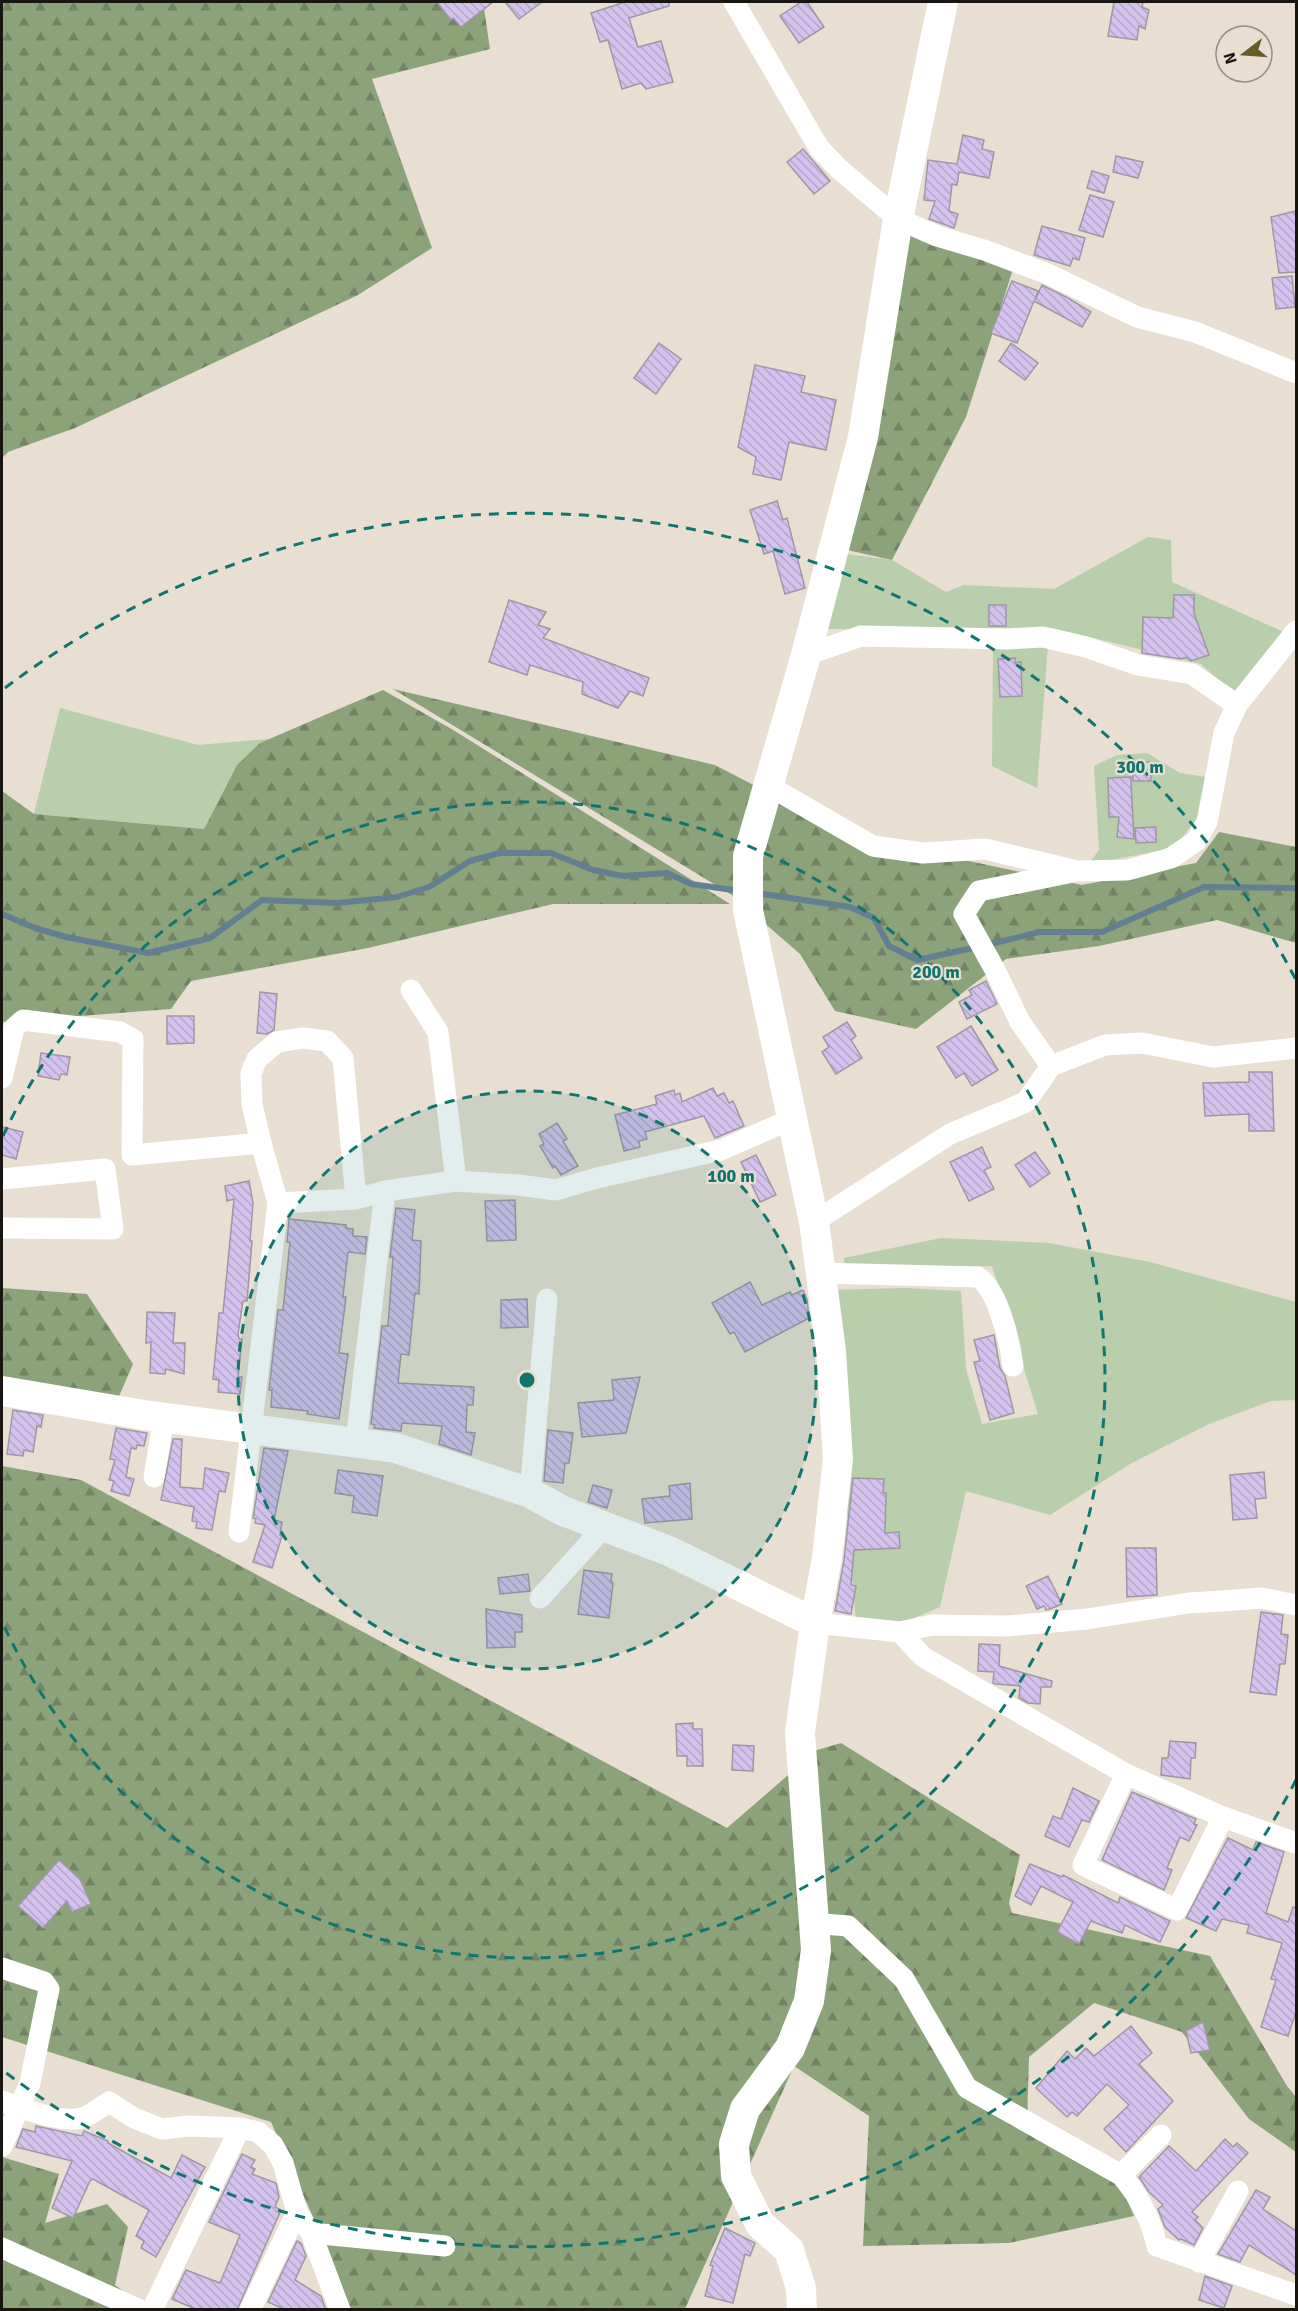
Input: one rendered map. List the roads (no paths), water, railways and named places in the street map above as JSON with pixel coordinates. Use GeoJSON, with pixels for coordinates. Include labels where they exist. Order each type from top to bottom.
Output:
{"type":"FeatureCollection","features":[{"type":"Feature","properties":{"kind":"street"},"geometry":{"type":"LineString","coordinates":[[734,2],[819,148],[838,168],[898,219],[937,236],[984,250],[1048,274],[1137,317],[1195,332],[1296,373]]}},
{"type":"Feature","properties":{"kind":"street"},"geometry":{"type":"LineString","coordinates":[[802,2310],[801,2288],[789,2250],[760,2224],[736,2176],[734,2144],[745,2109],[790,2048],[809,2001],[816,1950],[812,1923],[800,1733],[815,1623],[827,1558],[838,1459],[831,1351],[814,1222],[748,910],[748,855],[806,655],[863,437],[898,219],[943,2]]}},
{"type":"Feature","properties":{"kind":"street"},"geometry":{"type":"LineString","coordinates":[[1051,1066],[1020,1022],[964,914],[979,891],[1077,871],[1128,870],[1171,858],[1196,841],[1207,822],[1224,733],[1237,705],[1296,631]]}},
{"type":"Feature","properties":{"kind":"street"},"geometry":{"type":"LineString","coordinates":[[806,655],[861,636],[1043,638],[1086,647],[1138,665],[1192,674],[1237,705]]}},
{"type":"Feature","properties":{"kind":"street"},"geometry":{"type":"LineString","coordinates":[[769,786],[873,846],[923,853],[985,849],[1077,871]]}},
{"type":"Feature","properties":{"kind":"street"},"geometry":{"type":"LineString","coordinates":[[411,990],[438,1032],[456,1181]]}},
{"type":"Feature","properties":{"kind":"street"},"geometry":{"type":"LineString","coordinates":[[2,1078],[14,1028],[23,1020],[120,1032],[133,1039],[132,1155]]}},
{"type":"Feature","properties":{"kind":"street"},"geometry":{"type":"LineString","coordinates":[[239,1532],[278,1203],[252,1104],[251,1073],[257,1059],[277,1042],[303,1038],[327,1041],[343,1058],[356,1199]]}},
{"type":"Feature","properties":{"kind":"street"},"geometry":{"type":"LineString","coordinates":[[814,1222],[950,1134],[1026,1102],[1051,1066],[1105,1045],[1142,1043],[1213,1057],[1296,1048]]}},
{"type":"Feature","properties":{"kind":"street"},"geometry":{"type":"LineString","coordinates":[[278,1203],[356,1199],[385,1191],[456,1181],[556,1190],[597,1178],[721,1150],[792,1119]]}},
{"type":"Feature","properties":{"kind":"street"},"geometry":{"type":"LineString","coordinates":[[2,1179],[105,1169],[132,1155],[261,1143]]}},
{"type":"Feature","properties":{"kind":"street"},"geometry":{"type":"LineString","coordinates":[[2,1228],[113,1229],[105,1169]]}},
{"type":"Feature","properties":{"kind":"street"},"geometry":{"type":"LineString","coordinates":[[356,1442],[385,1191]]}},
{"type":"Feature","properties":{"kind":"street"},"geometry":{"type":"LineString","coordinates":[[820,1273],[978,1277],[987,1283],[1010,1341],[1013,1366]]}},
{"type":"Feature","properties":{"kind":"street"},"geometry":{"type":"LineString","coordinates":[[530,1493],[547,1299]]}},
{"type":"Feature","properties":{"kind":"street"},"geometry":{"type":"LineString","coordinates":[[2,1391],[164,1417],[396,1448],[530,1493],[563,1511],[669,1551],[815,1623],[900,1632],[932,1625],[1008,1626],[1087,1619],[1211,1602],[1262,1598],[1296,1605]]}},
{"type":"Feature","properties":{"kind":"street"},"geometry":{"type":"LineString","coordinates":[[154,1477],[164,1417]]}},
{"type":"Feature","properties":{"kind":"street"},"geometry":{"type":"LineString","coordinates":[[540,1598],[604,1527]]}},
{"type":"Feature","properties":{"kind":"street"},"geometry":{"type":"LineString","coordinates":[[900,1632],[923,1658],[1126,1774],[1223,1817],[1296,1843]]}},
{"type":"Feature","properties":{"kind":"street"},"geometry":{"type":"LineString","coordinates":[[1126,1774],[1083,1865],[1177,1910],[1223,1817]]}},
{"type":"Feature","properties":{"kind":"street"},"geometry":{"type":"LineString","coordinates":[[812,1923],[848,1926],[904,1979],[967,2088],[1121,2175],[1138,2195],[1157,2246],[1296,2295]]}},
{"type":"Feature","properties":{"kind":"street"},"geometry":{"type":"LineString","coordinates":[[2,1968],[44,1982],[49,1989],[30,2083],[10,2104],[2,2146]]}},
{"type":"Feature","properties":{"kind":"street"},"geometry":{"type":"LineString","coordinates":[[10,2104],[69,2119],[84,2118],[109,2102],[134,2118],[162,2129],[189,2126],[240,2128],[258,2132],[273,2145],[282,2163],[297,2212],[311,2233],[340,2310]]}},
{"type":"Feature","properties":{"kind":"street"},"geometry":{"type":"LineString","coordinates":[[152,2310],[240,2128]]}},
{"type":"Feature","properties":{"kind":"street"},"geometry":{"type":"LineString","coordinates":[[1121,2175],[1161,2135]]}},
{"type":"Feature","properties":{"kind":"street"},"geometry":{"type":"LineString","coordinates":[[1198,2262],[1238,2191]]}},
{"type":"Feature","properties":{"kind":"street"},"geometry":{"type":"LineString","coordinates":[[250,2310],[297,2212]]}},
{"type":"Feature","properties":{"kind":"street"},"geometry":{"type":"LineString","coordinates":[[311,2233],[445,2246]]}},
{"type":"Feature","properties":{"kind":"street"},"geometry":{"type":"LineString","coordinates":[[2,2248],[140,2310]]}},
{"type":"Feature","properties":{"kind":"waterway"},"geometry":{"type":"LineString","coordinates":[[2,914],[35,928],[66,937],[148,953],[210,938],[262,900],[337,903],[397,897],[429,887],[470,861],[500,853],[551,853],[593,870],[623,876],[667,873],[691,884],[740,891]]}},
{"type":"Feature","properties":{"kind":"waterway"},"geometry":{"type":"LineString","coordinates":[[987,945],[1039,932],[1102,932],[1204,887],[1296,888]]}},
{"type":"Feature","properties":{"kind":"waterway"},"geometry":{"type":"LineString","coordinates":[[756,893],[850,907],[874,918],[889,946],[917,960],[977,947]]}}]}
